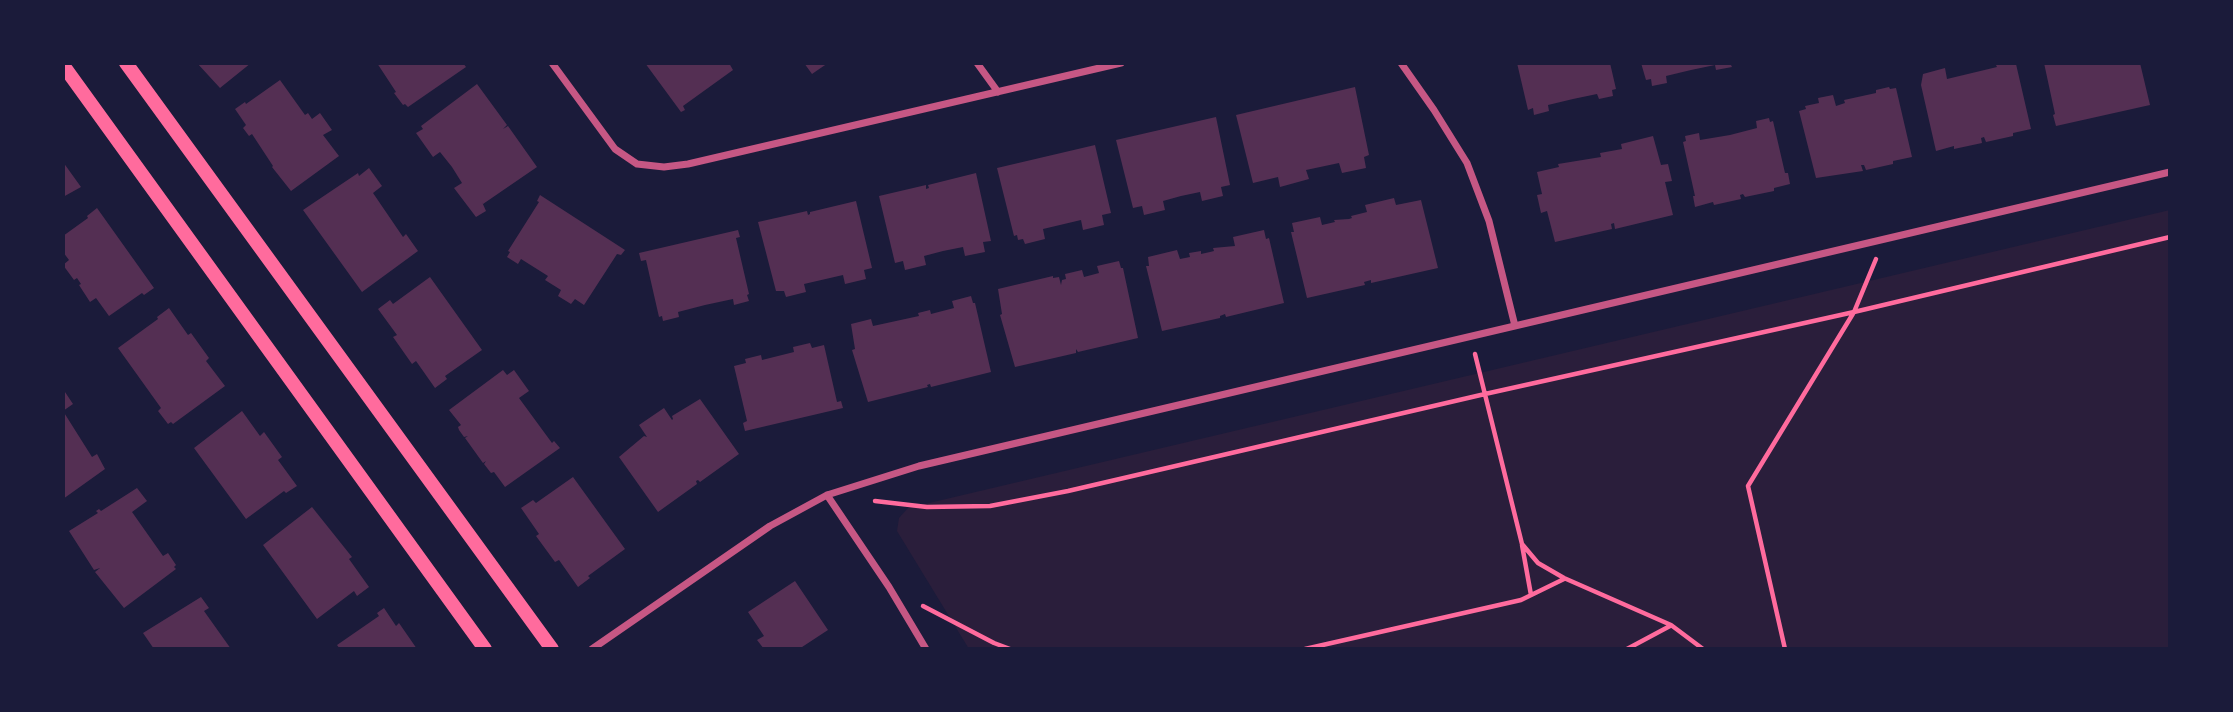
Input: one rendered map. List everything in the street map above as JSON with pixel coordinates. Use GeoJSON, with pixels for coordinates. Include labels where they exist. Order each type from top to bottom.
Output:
{"type":"FeatureCollection","features":[{"type":"Feature","properties":{"kind":"main road"},"geometry":{"type":"LineString","coordinates":[[125,63],[552,649]]}},
{"type":"Feature","properties":{"kind":"main road"},"geometry":{"type":"LineString","coordinates":[[63,65],[485,649]]}},
{"type":"Feature","properties":{"kind":"street"},"geometry":{"type":"LineString","coordinates":[[552,63],[615,149],[638,164],[664,167],[688,164],[1121,63]]}},
{"type":"Feature","properties":{"kind":"street"},"geometry":{"type":"LineString","coordinates":[[977,63],[998,92]]}},
{"type":"Feature","properties":{"kind":"street"},"geometry":{"type":"LineString","coordinates":[[1401,63],[1467,163],[1489,221],[1515,326]]}},
{"type":"Feature","properties":{"kind":"street"},"geometry":{"type":"LineString","coordinates":[[592,649],[770,526],[827,495],[919,466],[2170,172]]}},
{"type":"Feature","properties":{"kind":"street"},"geometry":{"type":"LineString","coordinates":[[827,495],[926,649]]}},
{"type":"Feature","properties":{"kind":"path"},"geometry":{"type":"LineString","coordinates":[[827,495],[927,507],[990,506],[1068,491],[1854,312],[2170,237]]}},
{"type":"Feature","properties":{"kind":"path"},"geometry":{"type":"LineString","coordinates":[[1785,649],[1748,486],[1854,312],[1884,239]]}},
{"type":"Feature","properties":{"kind":"path"},"geometry":{"type":"LineString","coordinates":[[1471,336],[1522,544],[1531,595]]}},
{"type":"Feature","properties":{"kind":"path"},"geometry":{"type":"LineString","coordinates":[[1522,544],[1538,564],[1671,625],[1703,649]]}},
{"type":"Feature","properties":{"kind":"path"},"geometry":{"type":"LineString","coordinates":[[1305,649],[1521,600],[1564,578]]}},
{"type":"Feature","properties":{"kind":"path"},"geometry":{"type":"LineString","coordinates":[[888,587],[1010,649]]}},
{"type":"Feature","properties":{"kind":"path"},"geometry":{"type":"LineString","coordinates":[[1627,649],[1671,625]]}},
{"type":"Feature","properties":{"kind":"shaded area"},"geometry":{"type":"Polygon","coordinates":[[[2170,210],[2170,649],[969,649],[897,531],[899,518],[908,508],[2170,210]]]}},
{"type":"Feature","properties":{"kind":"building"},"geometry":{"type":"Polygon","coordinates":[[[197,63],[251,63],[220,88],[197,63]]]}},
{"type":"Feature","properties":{"kind":"building"},"geometry":{"type":"Polygon","coordinates":[[[377,63],[463,63],[466,67],[408,107],[403,105],[394,93],[396,92],[377,63]]]}},
{"type":"Feature","properties":{"kind":"building"},"geometry":{"type":"Polygon","coordinates":[[[645,63],[729,63],[733,70],[683,106],[685,110],[681,112],[645,63]]]}},
{"type":"Feature","properties":{"kind":"building"},"geometry":{"type":"Polygon","coordinates":[[[804,63],[828,63],[812,74],[804,63]]]}},
{"type":"Feature","properties":{"kind":"building"},"geometry":{"type":"Polygon","coordinates":[[[1517,63],[1610,63],[1616,89],[1612,90],[1613,96],[1599,99],[1597,94],[1548,105],[1549,111],[1534,115],[1533,108],[1528,110],[1517,63]]]}},
{"type":"Feature","properties":{"kind":"building"},"geometry":{"type":"Polygon","coordinates":[[[1641,63],[1730,63],[1732,67],[1716,70],[1715,65],[1691,70],[1666,76],[1667,83],[1652,86],[1651,79],[1646,80],[1641,63]]]}},
{"type":"Feature","properties":{"kind":"building"},"geometry":{"type":"Polygon","coordinates":[[[2004,63],[2016,64],[2031,129],[1986,142],[1984,137],[1981,138],[1982,143],[1936,151],[1921,85],[1923,74],[1945,68],[1947,79],[2004,63]]]}},
{"type":"Feature","properties":{"kind":"building"},"geometry":{"type":"Polygon","coordinates":[[[2044,63],[2140,63],[2150,105],[2056,126],[2044,63]]]}},
{"type":"Feature","properties":{"kind":"building"},"geometry":{"type":"Polygon","coordinates":[[[280,80],[305,115],[308,113],[312,119],[320,113],[332,130],[323,135],[339,156],[291,191],[272,167],[252,134],[249,136],[243,128],[246,125],[235,109],[280,80]]]}},
{"type":"Feature","properties":{"kind":"building"},"geometry":{"type":"Polygon","coordinates":[[[477,84],[507,125],[503,129],[508,126],[537,167],[483,204],[482,202],[486,211],[476,217],[454,188],[462,183],[452,167],[440,152],[433,157],[416,133],[423,129],[421,126],[477,84]]]}},
{"type":"Feature","properties":{"kind":"building"},"geometry":{"type":"Polygon","coordinates":[[[1355,87],[1369,155],[1364,157],[1366,168],[1342,173],[1339,163],[1306,170],[1309,179],[1280,187],[1278,177],[1253,183],[1236,115],[1355,87]]]}},
{"type":"Feature","properties":{"kind":"building"},"geometry":{"type":"Polygon","coordinates":[[[1896,88],[1912,157],[1866,170],[1864,165],[1861,165],[1863,171],[1816,178],[1799,111],[1806,109],[1805,106],[1819,103],[1818,98],[1833,95],[1836,106],[1845,103],[1844,100],[1876,93],[1876,90],[1896,88]]]}},
{"type":"Feature","properties":{"kind":"building"},"geometry":{"type":"Polygon","coordinates":[[[1216,117],[1230,185],[1221,187],[1223,196],[1202,201],[1200,192],[1181,196],[1163,201],[1165,210],[1144,215],[1142,206],[1133,208],[1116,140],[1216,117]]]}},
{"type":"Feature","properties":{"kind":"building"},"geometry":{"type":"Polygon","coordinates":[[[1769,118],[1770,122],[1773,121],[1790,184],[1774,188],[1774,191],[1745,197],[1743,194],[1740,195],[1741,199],[1695,207],[1683,142],[1686,141],[1685,136],[1699,133],[1700,140],[1730,135],[1757,128],[1756,121],[1769,118]]]}},
{"type":"Feature","properties":{"kind":"building"},"geometry":{"type":"Polygon","coordinates":[[[1653,136],[1661,165],[1668,164],[1672,181],[1665,182],[1673,215],[1615,229],[1614,223],[1611,224],[1612,229],[1555,242],[1547,211],[1541,213],[1537,195],[1542,194],[1537,172],[1559,167],[1558,164],[1601,157],[1600,153],[1622,149],[1621,144],[1653,136]]]}},
{"type":"Feature","properties":{"kind":"building"},"geometry":{"type":"Polygon","coordinates":[[[1095,145],[1111,213],[1102,215],[1104,225],[1083,230],[1081,220],[1043,229],[1045,239],[1025,244],[1023,239],[1018,240],[1017,235],[1014,236],[997,168],[1095,145]]]}},
{"type":"Feature","properties":{"kind":"building"},"geometry":{"type":"Polygon","coordinates":[[[63,162],[81,187],[63,197],[63,162]]]}},
{"type":"Feature","properties":{"kind":"building"},"geometry":{"type":"Polygon","coordinates":[[[369,168],[382,186],[373,193],[403,237],[406,234],[418,251],[362,292],[303,210],[369,168]]]}},
{"type":"Feature","properties":{"kind":"building"},"geometry":{"type":"Polygon","coordinates":[[[976,173],[991,241],[983,242],[985,252],[965,256],[963,247],[943,251],[924,256],[926,265],[905,270],[903,261],[895,263],[879,196],[926,185],[926,189],[929,188],[928,185],[976,173]]]}},
{"type":"Feature","properties":{"kind":"building"},"geometry":{"type":"Polygon","coordinates":[[[540,195],[625,250],[621,255],[617,254],[584,305],[575,299],[571,304],[558,296],[561,290],[545,280],[548,276],[521,259],[518,264],[507,257],[510,252],[508,251],[539,202],[537,201],[540,195]]]}},
{"type":"Feature","properties":{"kind":"building"},"geometry":{"type":"Polygon","coordinates":[[[1394,198],[1396,205],[1421,200],[1438,268],[1371,283],[1371,280],[1364,282],[1365,285],[1307,298],[1291,232],[1294,232],[1292,223],[1320,217],[1322,225],[1335,222],[1334,220],[1349,219],[1367,212],[1365,205],[1394,198]]]}},
{"type":"Feature","properties":{"kind":"building"},"geometry":{"type":"Polygon","coordinates":[[[856,201],[872,268],[864,270],[866,279],[845,284],[843,275],[804,284],[806,292],[786,297],[784,291],[776,291],[758,222],[807,211],[808,215],[810,212],[856,201]]]}},
{"type":"Feature","properties":{"kind":"building"},"geometry":{"type":"Polygon","coordinates":[[[97,208],[154,288],[109,316],[96,298],[90,302],[77,278],[74,280],[63,265],[69,260],[63,252],[63,236],[97,208]]]}},
{"type":"Feature","properties":{"kind":"building"},"geometry":{"type":"Polygon","coordinates":[[[738,230],[740,237],[736,238],[749,301],[734,305],[733,299],[705,305],[678,312],[679,317],[663,321],[662,316],[659,317],[646,260],[641,261],[639,253],[738,230]]]}},
{"type":"Feature","properties":{"kind":"building"},"geometry":{"type":"Polygon","coordinates":[[[1264,230],[1266,239],[1269,238],[1284,303],[1226,317],[1225,314],[1220,318],[1162,331],[1146,266],[1149,266],[1148,257],[1177,250],[1180,259],[1190,257],[1189,253],[1201,251],[1201,254],[1214,251],[1213,248],[1235,246],[1233,237],[1264,230]]]}},
{"type":"Feature","properties":{"kind":"building"},"geometry":{"type":"Polygon","coordinates":[[[1119,261],[1123,268],[1138,338],[1078,352],[1076,349],[1076,353],[1015,367],[1000,315],[998,289],[1053,276],[1059,277],[1061,285],[1062,280],[1066,279],[1065,274],[1082,270],[1084,277],[1099,273],[1097,266],[1119,261]]]}},
{"type":"Feature","properties":{"kind":"building"},"geometry":{"type":"Polygon","coordinates":[[[430,277],[482,350],[445,376],[447,379],[435,388],[416,361],[412,364],[393,337],[397,335],[378,309],[390,300],[393,304],[430,277]]]}},
{"type":"Feature","properties":{"kind":"building"},"geometry":{"type":"Polygon","coordinates":[[[971,296],[991,372],[931,387],[930,384],[928,387],[868,402],[852,350],[855,349],[851,324],[871,319],[873,326],[919,316],[918,313],[930,310],[931,314],[954,308],[952,301],[971,296]]]}},
{"type":"Feature","properties":{"kind":"building"},"geometry":{"type":"Polygon","coordinates":[[[169,308],[209,358],[206,361],[225,386],[173,424],[168,424],[158,411],[161,408],[118,348],[169,308]]]}},
{"type":"Feature","properties":{"kind":"building"},"geometry":{"type":"Polygon","coordinates":[[[810,343],[812,348],[824,345],[837,402],[841,401],[843,408],[745,431],[743,423],[747,421],[734,366],[746,363],[745,359],[761,355],[762,360],[794,352],[793,347],[810,343]]]}},
{"type":"Feature","properties":{"kind":"building"},"geometry":{"type":"Polygon","coordinates":[[[503,370],[507,375],[514,370],[529,391],[519,398],[552,443],[554,441],[560,448],[505,487],[484,464],[486,461],[483,463],[465,438],[468,436],[464,437],[458,427],[461,425],[449,410],[503,370]]]}},
{"type":"Feature","properties":{"kind":"building"},"geometry":{"type":"Polygon","coordinates":[[[63,389],[73,404],[63,411],[63,389]]]}},
{"type":"Feature","properties":{"kind":"building"},"geometry":{"type":"Polygon","coordinates":[[[700,399],[739,454],[700,482],[696,481],[697,484],[658,512],[619,457],[644,436],[647,437],[639,425],[664,408],[672,420],[672,416],[700,399]]]}},
{"type":"Feature","properties":{"kind":"building"},"geometry":{"type":"Polygon","coordinates":[[[63,411],[92,457],[97,454],[105,469],[63,499],[63,411]]]}},
{"type":"Feature","properties":{"kind":"building"},"geometry":{"type":"Polygon","coordinates":[[[242,411],[260,436],[264,432],[282,457],[278,460],[297,486],[286,493],[284,491],[246,519],[194,448],[242,411]]]}},
{"type":"Feature","properties":{"kind":"building"},"geometry":{"type":"Polygon","coordinates":[[[573,477],[625,549],[588,576],[590,578],[578,587],[559,560],[555,562],[536,536],[539,534],[521,508],[533,500],[536,503],[573,477]]]}},
{"type":"Feature","properties":{"kind":"building"},"geometry":{"type":"Polygon","coordinates":[[[137,488],[147,501],[132,512],[163,556],[168,553],[176,569],[124,608],[95,572],[100,568],[94,570],[69,531],[98,513],[96,511],[99,509],[101,511],[137,488]]]}},
{"type":"Feature","properties":{"kind":"building"},"geometry":{"type":"Polygon","coordinates":[[[312,507],[352,557],[349,559],[369,587],[357,596],[354,591],[317,619],[263,545],[312,507]]]}},
{"type":"Feature","properties":{"kind":"building"},"geometry":{"type":"Polygon","coordinates":[[[795,581],[828,630],[799,649],[764,649],[757,640],[764,636],[748,612],[795,581]]]}},
{"type":"Feature","properties":{"kind":"building"},"geometry":{"type":"Polygon","coordinates":[[[201,597],[209,608],[204,611],[231,649],[154,649],[143,633],[201,597]]]}},
{"type":"Feature","properties":{"kind":"building"},"geometry":{"type":"Polygon","coordinates":[[[384,608],[396,626],[399,623],[417,649],[340,649],[337,645],[379,616],[377,613],[384,608]]]}}]}
